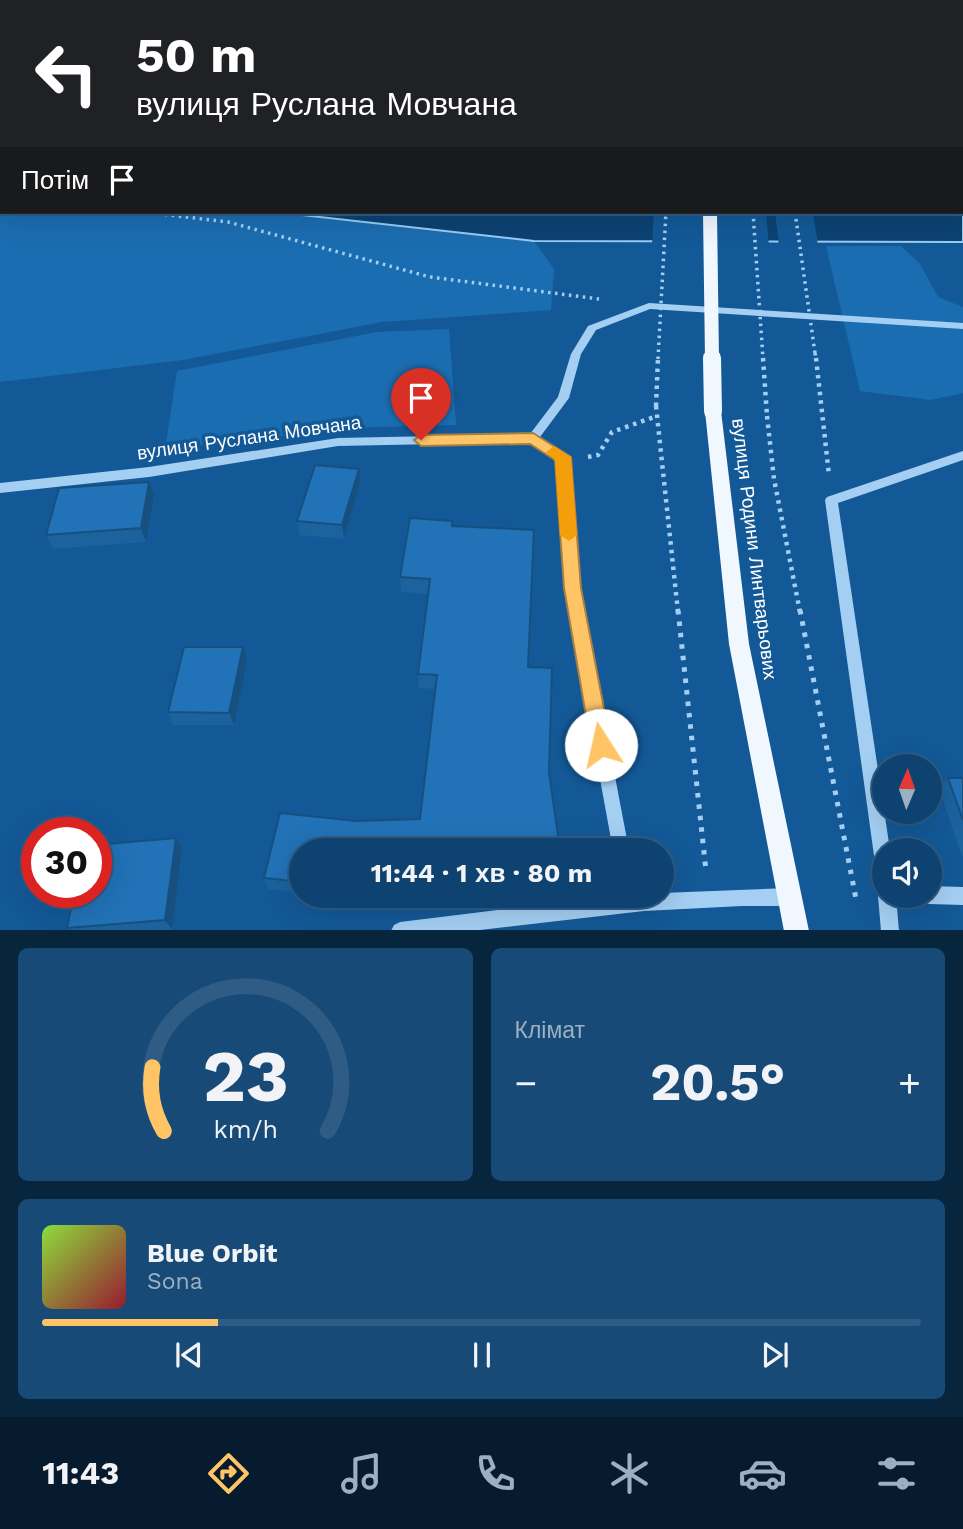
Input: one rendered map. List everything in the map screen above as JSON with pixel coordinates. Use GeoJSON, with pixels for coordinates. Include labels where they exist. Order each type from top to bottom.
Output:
{"type":"FeatureCollection","features":[{"type":"Feature","properties":{"kind":"main road","name":"вулиця Родини Линтварьових"},"geometry":{"type":"LineString","coordinates":[[710,214],[713,411],[739,645],[797,930]]}},
{"type":"Feature","properties":{"kind":"street"},"geometry":{"type":"LineString","coordinates":[[619,838],[572,588],[563,457],[533,438],[563,398],[576,354],[592,328],[649,306],[963,326]]}},
{"type":"Feature","properties":{"kind":"street","name":"вулиця Руслана Мовчана"},"geometry":{"type":"LineString","coordinates":[[0,488],[149,472],[338,442],[533,438]]}},
{"type":"Feature","properties":{"kind":"street"},"geometry":{"type":"LineString","coordinates":[[879,838],[831,500],[963,455]]}},
{"type":"Feature","properties":{"kind":"street"},"geometry":{"type":"LineString","coordinates":[[942,895],[963,896]]}},
{"type":"Feature","properties":{"kind":"street"},"geometry":{"type":"LineString","coordinates":[[674,897],[791,897]]}},
{"type":"Feature","properties":{"kind":"street"},"geometry":{"type":"LineString","coordinates":[[400,930],[563,908]]}},
{"type":"Feature","properties":{"kind":"street"},"geometry":{"type":"LineString","coordinates":[[888,908],[890,930]]}},
{"type":"Feature","properties":{"kind":"path"},"geometry":{"type":"LineString","coordinates":[[161,214],[228,222],[430,277],[649,306]]}},
{"type":"Feature","properties":{"kind":"path"},"geometry":{"type":"LineString","coordinates":[[666,214],[656,406],[708,896]]}},
{"type":"Feature","properties":{"kind":"path"},"geometry":{"type":"LineString","coordinates":[[753,214],[774,479],[857,903]]}},
{"type":"Feature","properties":{"kind":"path"},"geometry":{"type":"LineString","coordinates":[[795,214],[816,353],[831,500]]}},
{"type":"Feature","properties":{"kind":"path"},"geometry":{"type":"LineString","coordinates":[[563,457],[598,455],[612,432],[657,416]]}},
{"type":"Feature","properties":{"kind":"shaded area"},"geometry":{"type":"Polygon","coordinates":[[[0,214],[293,214],[534,241],[554,269],[551,310],[382,322],[183,360],[0,382],[0,214]]]}},
{"type":"Feature","properties":{"kind":"shaded area"},"geometry":{"type":"Polygon","coordinates":[[[293,214],[963,214],[963,242],[534,241],[293,214]]]}},
{"type":"Feature","properties":{"kind":"shaded area"},"geometry":{"type":"Polygon","coordinates":[[[826,246],[901,246],[920,264],[938,297],[963,307],[963,393],[931,400],[860,391],[826,246]]]}},
{"type":"Feature","properties":{"kind":"shaded area"},"geometry":{"type":"Polygon","coordinates":[[[449,329],[456,425],[372,427],[165,449],[177,371],[377,332],[449,329]]]}},
{"type":"Feature","properties":{"kind":"pier"},"geometry":{"type":"Polygon","coordinates":[[[654,214],[766,214],[769,246],[652,245],[654,214]]]}},
{"type":"Feature","properties":{"kind":"pier"},"geometry":{"type":"Polygon","coordinates":[[[775,214],[813,214],[818,246],[779,246],[775,214]]]}},
{"type":"Feature","properties":{"kind":"building"},"geometry":{"type":"Polygon","coordinates":[[[315,465],[359,469],[342,525],[297,521],[315,465]]]}},
{"type":"Feature","properties":{"kind":"building"},"geometry":{"type":"Polygon","coordinates":[[[149,482],[141,528],[46,535],[59,488],[149,482]]]}},
{"type":"Feature","properties":{"kind":"building"},"geometry":{"type":"Polygon","coordinates":[[[410,518],[452,521],[452,526],[534,530],[528,667],[552,668],[549,772],[558,838],[289,838],[289,881],[264,878],[280,813],[357,821],[420,819],[437,675],[418,674],[430,579],[400,577],[410,518]]]}},
{"type":"Feature","properties":{"kind":"building"},"geometry":{"type":"Polygon","coordinates":[[[184,647],[243,647],[229,713],[168,712],[184,647]]]}},
{"type":"Feature","properties":{"kind":"building"},"geometry":{"type":"Polygon","coordinates":[[[948,778],[963,778],[963,820],[948,778]]]}},
{"type":"Feature","properties":{"kind":"building"},"geometry":{"type":"Polygon","coordinates":[[[176,838],[165,920],[67,928],[71,908],[112,908],[112,844],[176,838]]]}},
{"type":"Feature","properties":{"kind":"slow traffic"},"geometry":{"type":"LineString","coordinates":[[554,452],[563,457],[569,535]]}},
{"type":"Feature","properties":{"kind":"route"},"geometry":{"type":"LineString","coordinates":[[421,440],[533,438],[563,457],[572,588],[601,745]]}}]}
